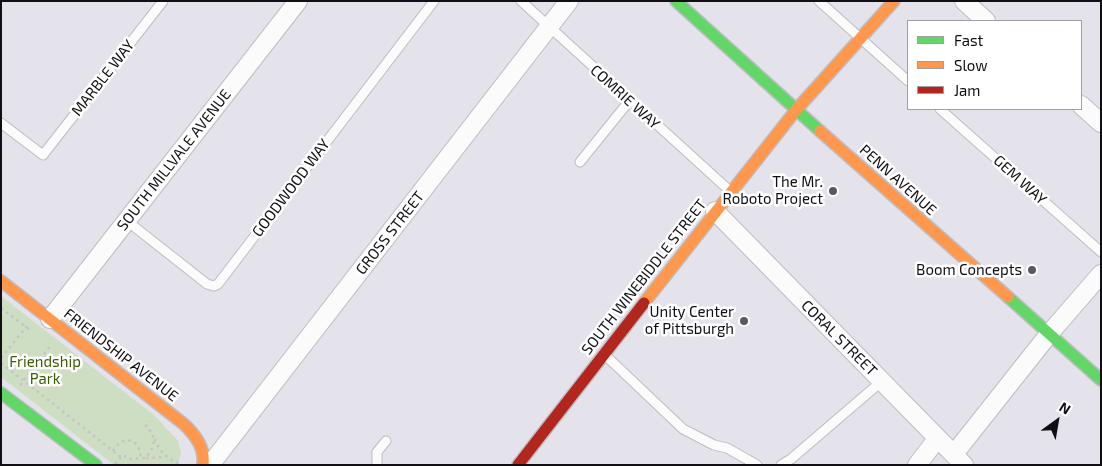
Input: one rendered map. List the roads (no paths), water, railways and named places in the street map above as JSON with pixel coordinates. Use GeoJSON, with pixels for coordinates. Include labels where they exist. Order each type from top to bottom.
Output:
{"type":"FeatureCollection","features":[{"type":"Feature","properties":{"kind":"street","name":"SOUTH MILLVALE AVENUE"},"geometry":{"type":"LineString","coordinates":[[50,319],[298,1]]}},
{"type":"Feature","properties":{"kind":"street","name":"GROSS STREET"},"geometry":{"type":"LineString","coordinates":[[210,465],[570,1]]}},
{"type":"Feature","properties":{"kind":"street","name":"PENN AVENUE"},"geometry":{"type":"LineString","coordinates":[[676,1],[1101,380]]}},
{"type":"Feature","properties":{"kind":"street","name":"SOUTH WINEBIDDLE STREET"},"geometry":{"type":"LineString","coordinates":[[518,465],[730,191],[796,110],[894,1]]}},
{"type":"Feature","properties":{"kind":"street"},"geometry":{"type":"LineString","coordinates":[[964,1],[985,20]]}},
{"type":"Feature","properties":{"kind":"street"},"geometry":{"type":"LineString","coordinates":[[1082,106],[1101,123]]}},
{"type":"Feature","properties":{"kind":"street","name":"CORAL STREET"},"geometry":{"type":"LineString","coordinates":[[715,211],[959,460]]}},
{"type":"Feature","properties":{"kind":"street"},"geometry":{"type":"LineString","coordinates":[[959,460],[1049,334],[1101,274]]}},
{"type":"Feature","properties":{"kind":"street","name":"FRIENDSHIP AVENUE"},"geometry":{"type":"LineString","coordinates":[[1,281],[185,425],[195,435],[202,449],[203,465]]}},
{"type":"Feature","properties":{"kind":"street"},"geometry":{"type":"LineString","coordinates":[[1,393],[96,465]]}},
{"type":"Feature","properties":{"kind":"street"},"geometry":{"type":"LineString","coordinates":[[917,465],[938,439]]}},
{"type":"Feature","properties":{"kind":"lane","name":"MARBLE WAY"},"geometry":{"type":"LineString","coordinates":[[1,123],[43,156],[163,1]]}},
{"type":"Feature","properties":{"kind":"lane","name":"GOODWOOD WAY"},"geometry":{"type":"LineString","coordinates":[[127,221],[206,284],[214,286],[218,284],[434,1]]}},
{"type":"Feature","properties":{"kind":"lane","name":"COMRIE WAY"},"geometry":{"type":"LineString","coordinates":[[521,1],[730,191]]}},
{"type":"Feature","properties":{"kind":"lane"},"geometry":{"type":"LineString","coordinates":[[819,1],[907,80]]}},
{"type":"Feature","properties":{"kind":"lane"},"geometry":{"type":"LineString","coordinates":[[580,162],[630,100]]}},
{"type":"Feature","properties":{"kind":"lane","name":"GEM WAY"},"geometry":{"type":"LineString","coordinates":[[941,110],[1101,252]]}},
{"type":"Feature","properties":{"kind":"lane"},"geometry":{"type":"LineString","coordinates":[[604,354],[683,429],[714,445],[727,448],[757,465]]}},
{"type":"Feature","properties":{"kind":"lane"},"geometry":{"type":"LineString","coordinates":[[781,465],[791,459],[882,381]]}},
{"type":"Feature","properties":{"kind":"lane"},"geometry":{"type":"LineString","coordinates":[[377,465],[377,452],[386,441]]}},
{"type":"Feature","properties":{"kind":"place","name":"The Mr. Roboto Project"},"geometry":{"type":"Point","coordinates":[833,191]}},
{"type":"Feature","properties":{"kind":"place","name":"Boom Concepts"},"geometry":{"type":"Point","coordinates":[1032,270]}},
{"type":"Feature","properties":{"kind":"place","name":"Unity Center of Pittsburgh"},"geometry":{"type":"Point","coordinates":[744,321]}},
{"type":"Feature","properties":{"kind":"park label","name":"Friendship Park"},"geometry":{"type":"Point","coordinates":[45,370]}}]}
